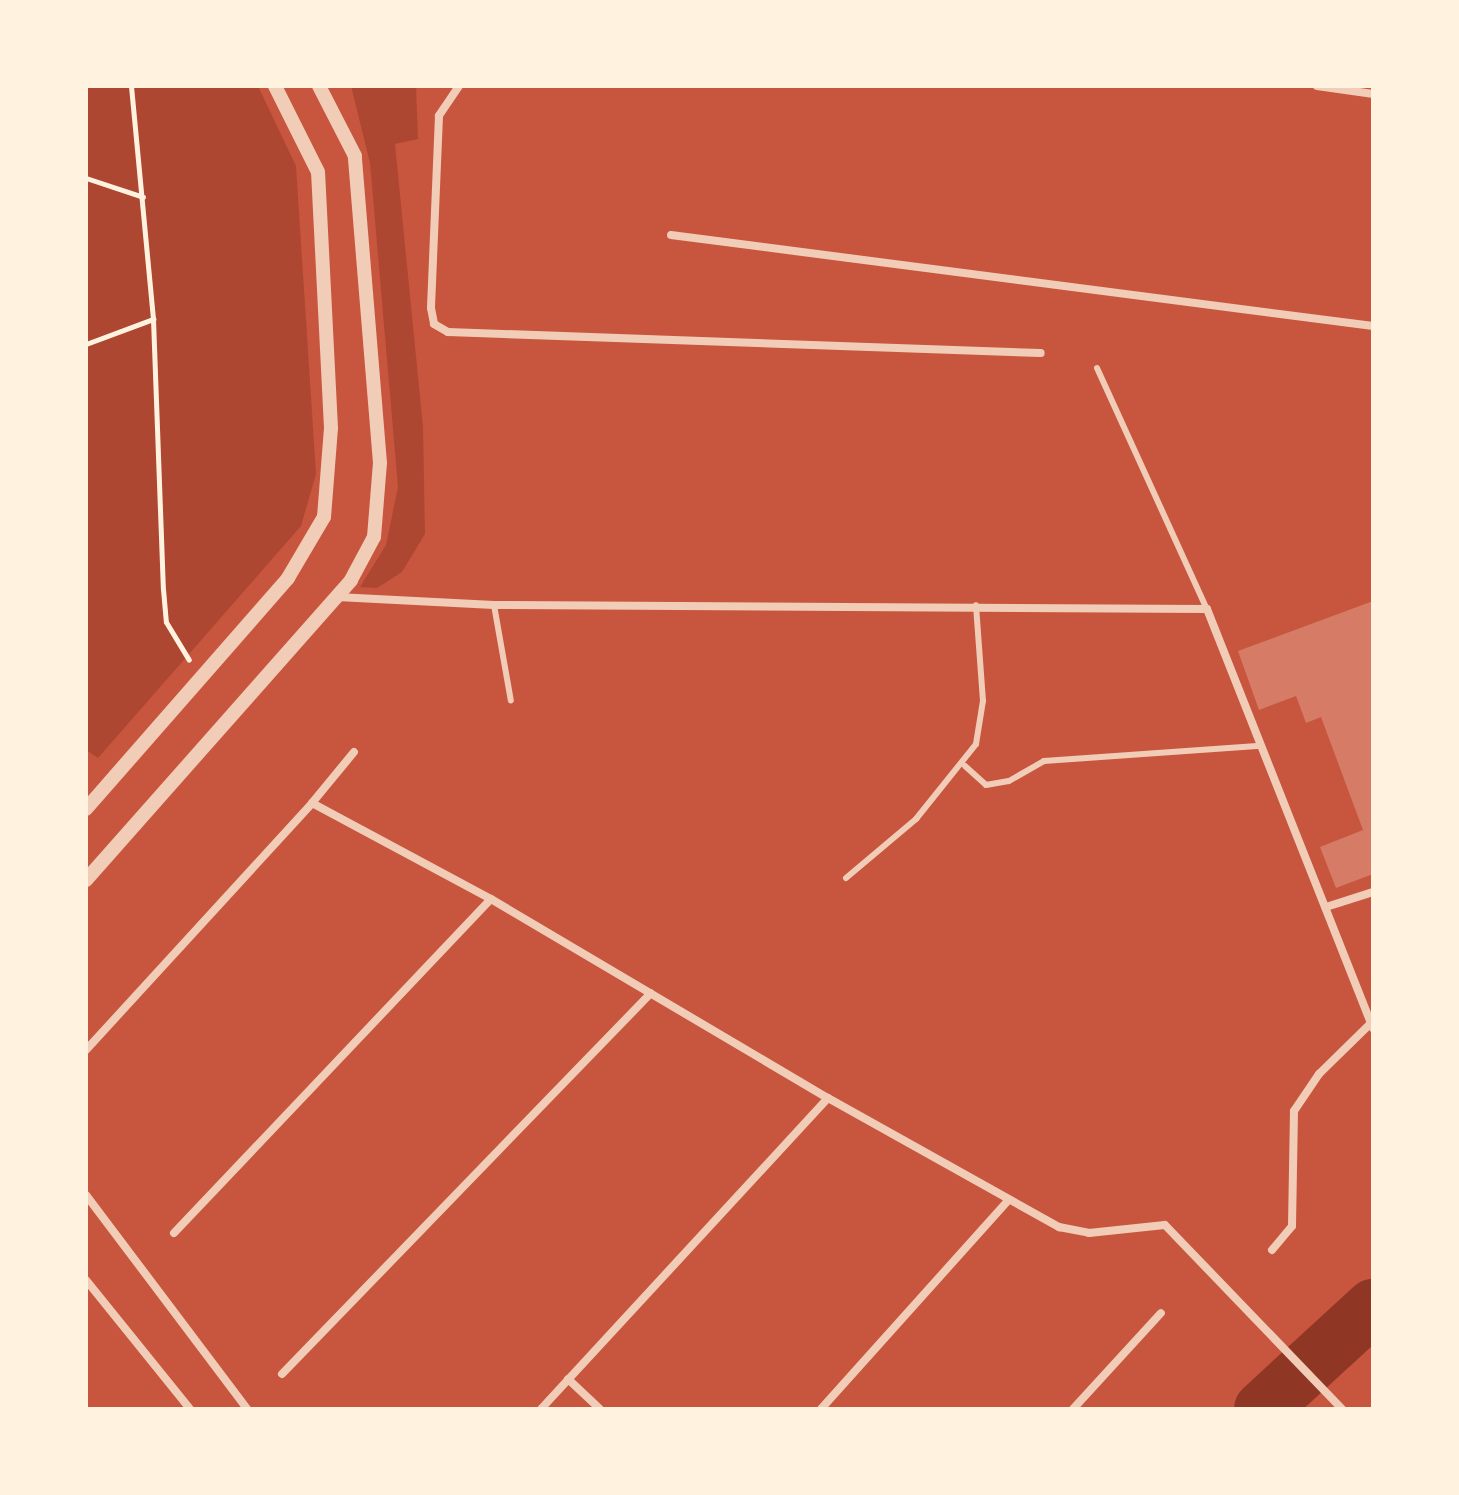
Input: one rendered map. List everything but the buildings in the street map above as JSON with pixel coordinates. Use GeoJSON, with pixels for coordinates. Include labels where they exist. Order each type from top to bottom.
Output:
{"type":"FeatureCollection","features":[{"type":"Feature","properties":{"kind":"street"},"geometry":{"type":"LineString","coordinates":[[86,809],[311,547],[328,495],[318,172],[275,86]]}},
{"type":"Feature","properties":{"kind":"street"},"geometry":{"type":"LineString","coordinates":[[86,880],[336,597],[374,537],[381,499],[355,156],[319,86]]}},
{"type":"Feature","properties":{"kind":"street"},"geometry":{"type":"LineString","coordinates":[[459,86],[445,99],[438,131],[431,308],[434,324],[448,332],[1041,353]]}},
{"type":"Feature","properties":{"kind":"street"},"geometry":{"type":"LineString","coordinates":[[1317,86],[1373,94]]}},
{"type":"Feature","properties":{"kind":"street"},"geometry":{"type":"LineString","coordinates":[[671,235],[1373,326]]}},
{"type":"Feature","properties":{"kind":"street"},"geometry":{"type":"LineString","coordinates":[[336,597],[494,605],[976,605],[1207,609],[1372,1026],[1319,1074],[1294,1111],[1292,1226],[1272,1250]]}},
{"type":"Feature","properties":{"kind":"street"},"geometry":{"type":"LineString","coordinates":[[86,1050],[312,803],[354,752]]}},
{"type":"Feature","properties":{"kind":"street"},"geometry":{"type":"LineString","coordinates":[[312,803],[491,899],[1007,1202],[1089,1233],[1165,1225],[1273,1331],[1342,1409]]}},
{"type":"Feature","properties":{"kind":"street"},"geometry":{"type":"LineString","coordinates":[[1326,907],[1373,892]]}},
{"type":"Feature","properties":{"kind":"street"},"geometry":{"type":"LineString","coordinates":[[174,1233],[491,899]]}},
{"type":"Feature","properties":{"kind":"street"},"geometry":{"type":"LineString","coordinates":[[282,1374],[651,993]]}},
{"type":"Feature","properties":{"kind":"street"},"geometry":{"type":"LineString","coordinates":[[541,1409],[828,1098]]}},
{"type":"Feature","properties":{"kind":"street"},"geometry":{"type":"LineString","coordinates":[[86,1195],[247,1409]]}},
{"type":"Feature","properties":{"kind":"street"},"geometry":{"type":"LineString","coordinates":[[821,1409],[1007,1202]]}},
{"type":"Feature","properties":{"kind":"street"},"geometry":{"type":"LineString","coordinates":[[86,1280],[190,1409]]}},
{"type":"Feature","properties":{"kind":"street"},"geometry":{"type":"LineString","coordinates":[[1073,1409],[1161,1313]]}},
{"type":"Feature","properties":{"kind":"street"},"geometry":{"type":"LineString","coordinates":[[568,1379],[600,1409]]}},
{"type":"Feature","properties":{"kind":"lane"},"geometry":{"type":"LineString","coordinates":[[1097,368],[1207,609]]}},
{"type":"Feature","properties":{"kind":"lane"},"geometry":{"type":"LineString","coordinates":[[494,605],[511,701]]}},
{"type":"Feature","properties":{"kind":"lane"},"geometry":{"type":"LineString","coordinates":[[846,878],[965,766],[982,728],[976,605]]}},
{"type":"Feature","properties":{"kind":"lane"},"geometry":{"type":"LineString","coordinates":[[965,766],[986,785],[1044,761],[1260,746]]}},
{"type":"Feature","properties":{"kind":"path"},"geometry":{"type":"LineString","coordinates":[[131,86],[153,319],[166,622],[182,655],[206,672]]}},
{"type":"Feature","properties":{"kind":"path"},"geometry":{"type":"LineString","coordinates":[[86,178],[143,197]]}},
{"type":"Feature","properties":{"kind":"path"},"geometry":{"type":"LineString","coordinates":[[86,344],[153,319]]}},
{"type":"Feature","properties":{"kind":"shaded area"},"geometry":{"type":"Polygon","coordinates":[[[86,86],[258,86],[296,166],[316,474],[301,526],[98,758],[86,750],[86,86]]]}},
{"type":"Feature","properties":{"kind":"shaded area"},"geometry":{"type":"Polygon","coordinates":[[[351,86],[416,86],[418,139],[395,144],[423,427],[425,534],[402,572],[377,588],[360,587],[386,545],[398,487],[370,163],[351,86]]]}},
{"type":"Feature","properties":{"kind":"waterway"},"geometry":{"type":"LineString","coordinates":[[1262,1409],[1373,1307]]}}]}
